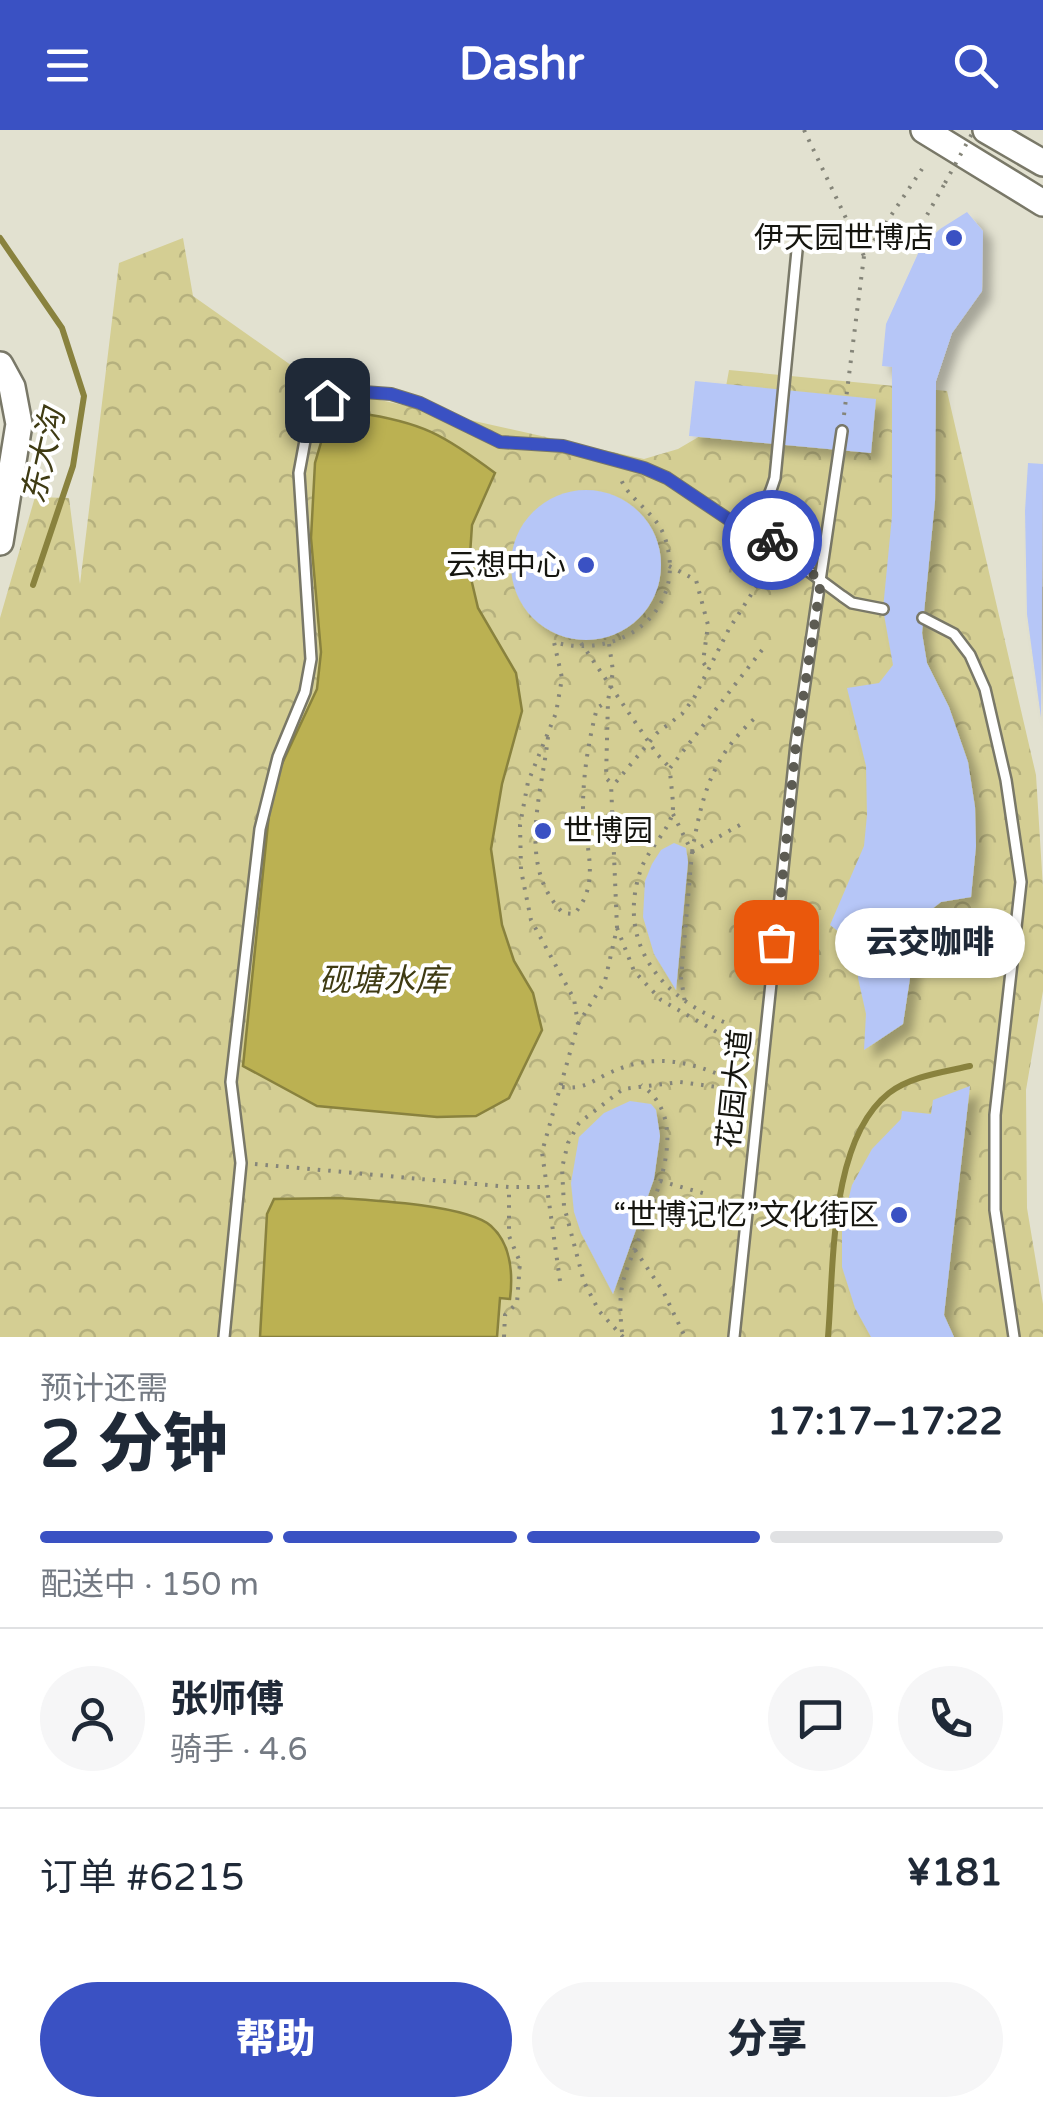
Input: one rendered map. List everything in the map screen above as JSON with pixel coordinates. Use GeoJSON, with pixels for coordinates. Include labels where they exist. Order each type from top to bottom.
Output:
{"type":"FeatureCollection","features":[{"type":"Feature","properties":{"kind":"main road"},"geometry":{"type":"LineString","coordinates":[[924,130],[1043,203]]}},
{"type":"Feature","properties":{"kind":"main road"},"geometry":{"type":"LineString","coordinates":[[986,130],[1043,163]]}},
{"type":"Feature","properties":{"kind":"main road"},"geometry":{"type":"LineString","coordinates":[[0,365],[12,388],[19,424],[0,542]]}},
{"type":"Feature","properties":{"kind":"lane"},"geometry":{"type":"LineString","coordinates":[[224,1337],[241,1163],[230,1082],[260,829],[278,757],[305,692],[312,659],[299,472],[313,415],[327,400],[364,392],[391,394],[420,403],[500,442],[563,446],[644,468],[667,478],[731,521],[743,522],[769,499],[775,478],[798,240]]}},
{"type":"Feature","properties":{"kind":"lane","name":"花园大道"},"geometry":{"type":"LineString","coordinates":[[734,1337],[796,744],[842,431]]}},
{"type":"Feature","properties":{"kind":"lane"},"geometry":{"type":"LineString","coordinates":[[754,516],[780,550],[821,581],[852,603],[883,609]]}},
{"type":"Feature","properties":{"kind":"lane"},"geometry":{"type":"LineString","coordinates":[[923,618],[954,634],[970,655],[985,689],[1006,780],[1020,882],[995,1114],[995,1210],[1014,1337]]}},
{"type":"Feature","properties":{"kind":"path"},"geometry":{"type":"LineString","coordinates":[[804,130],[864,256]]}},
{"type":"Feature","properties":{"kind":"path"},"geometry":{"type":"LineString","coordinates":[[922,224],[974,130]]}},
{"type":"Feature","properties":{"kind":"path"},"geometry":{"type":"LineString","coordinates":[[842,431],[864,256],[922,169]]}},
{"type":"Feature","properties":{"kind":"path"},"geometry":{"type":"LineString","coordinates":[[608,701],[597,708],[587,750],[583,805],[591,870],[587,894],[574,914],[563,913],[554,904],[535,854],[536,810],[562,678],[554,642],[588,648],[609,644],[636,631],[649,619],[666,588],[669,566],[665,537],[658,521],[622,485],[616,460]]}},
{"type":"Feature","properties":{"kind":"path"},"geometry":{"type":"LineString","coordinates":[[611,783],[616,782],[657,733],[682,714],[729,628],[780,550]]}},
{"type":"Feature","properties":{"kind":"path"},"geometry":{"type":"LineString","coordinates":[[669,566],[696,580],[708,625],[703,662],[708,671]]}},
{"type":"Feature","properties":{"kind":"path"},"geometry":{"type":"LineString","coordinates":[[581,644],[670,768],[673,814],[692,852]]}},
{"type":"Feature","properties":{"kind":"path"},"geometry":{"type":"LineString","coordinates":[[560,1281],[542,1152],[578,1024],[605,981],[617,928],[611,783],[606,778],[608,701],[613,671],[609,644]]}},
{"type":"Feature","properties":{"kind":"path"},"geometry":{"type":"LineString","coordinates":[[670,768],[762,650]]}},
{"type":"Feature","properties":{"kind":"path"},"geometry":{"type":"LineString","coordinates":[[685,1004],[681,978],[701,798],[737,734],[755,718]]}},
{"type":"Feature","properties":{"kind":"path"},"geometry":{"type":"LineString","coordinates":[[549,732],[528,782],[520,825],[521,870],[531,920],[574,999],[578,1024]]}},
{"type":"Feature","properties":{"kind":"path"},"geometry":{"type":"LineString","coordinates":[[673,814],[640,871],[634,900],[644,956],[657,978],[685,1004],[724,1022]]}},
{"type":"Feature","properties":{"kind":"path"},"geometry":{"type":"LineString","coordinates":[[692,852],[744,822]]}},
{"type":"Feature","properties":{"kind":"path"},"geometry":{"type":"LineString","coordinates":[[617,928],[634,971],[661,1000],[722,1035]]}},
{"type":"Feature","properties":{"kind":"path"},"geometry":{"type":"LineString","coordinates":[[562,1087],[582,1088],[632,1063],[664,1058],[718,1074]]}},
{"type":"Feature","properties":{"kind":"path"},"geometry":{"type":"LineString","coordinates":[[622,1336],[599,1311],[584,1282],[564,1206],[562,1168],[568,1143],[579,1123],[623,1089],[680,1082],[716,1087]]}},
{"type":"Feature","properties":{"kind":"path"},"geometry":{"type":"LineString","coordinates":[[622,1336],[623,1281],[660,1181],[668,1128],[665,1112],[655,1095],[640,1085]]}},
{"type":"Feature","properties":{"kind":"path"},"geometry":{"type":"LineString","coordinates":[[241,1163],[545,1187]]}},
{"type":"Feature","properties":{"kind":"path"},"geometry":{"type":"LineString","coordinates":[[660,1181],[706,1194]]}},
{"type":"Feature","properties":{"kind":"path"},"geometry":{"type":"LineString","coordinates":[[504,1337],[506,1316],[517,1304],[520,1262],[509,1236],[510,1187]]}},
{"type":"Feature","properties":{"kind":"path"},"geometry":{"type":"LineString","coordinates":[[635,1250],[663,1291],[684,1337]]}},
{"type":"Feature","properties":{"kind":"green space","name":"世博园"},"geometry":{"type":"Polygon","coordinates":[[[183,238],[193,296],[322,387],[644,459],[678,449],[719,425],[729,370],[947,391],[1036,775],[1043,888],[1043,991],[1026,1090],[1027,1208],[1043,1304],[1043,1337],[0,1337],[0,618],[35,497],[69,498],[80,584],[119,263],[183,238]]]}},
{"type":"Feature","properties":{"kind":"water","name":"砚塘水库"},"geometry":{"type":"Polygon","coordinates":[[[358,413],[431,432],[495,473],[472,525],[469,570],[478,608],[516,673],[522,711],[502,784],[491,849],[502,925],[514,961],[533,993],[542,1030],[509,1098],[476,1116],[437,1117],[317,1106],[243,1066],[272,785],[317,689],[321,652],[311,538],[315,463],[325,429],[358,413]]]}},
{"type":"Feature","properties":{"kind":"water"},"geometry":{"type":"Polygon","coordinates":[[[338,1198],[441,1208],[491,1226],[503,1241],[511,1270],[510,1299],[500,1298],[497,1337],[260,1337],[267,1214],[274,1199],[338,1198]]]}},
{"type":"Feature","properties":{"kind":"building"},"geometry":{"type":"Polygon","coordinates":[[[967,212],[983,231],[982,291],[952,333],[936,381],[935,501],[922,633],[927,663],[949,707],[968,762],[976,846],[971,897],[941,902],[923,916],[918,926],[903,1024],[864,1050],[866,1014],[858,960],[848,939],[830,925],[864,846],[867,815],[866,766],[847,688],[879,683],[893,665],[883,609],[892,516],[892,367],[882,366],[886,324],[921,247],[967,212]]]}},
{"type":"Feature","properties":{"kind":"building"},"geometry":{"type":"Polygon","coordinates":[[[695,381],[876,399],[871,453],[689,436],[695,381]]]}},
{"type":"Feature","properties":{"kind":"building"},"geometry":{"type":"Polygon","coordinates":[[[1028,463],[1043,464],[1041,718],[1027,614],[1028,463]]]}},
{"type":"Feature","properties":{"kind":"building","name":"云想中心"},"geometry":{"type":"Polygon","coordinates":[[[586,490],[615,496],[639,512],[655,536],[661,565],[655,594],[639,618],[615,634],[586,640],[557,634],[533,618],[517,594],[511,565],[517,536],[533,512],[557,496],[586,490]]]}},
{"type":"Feature","properties":{"kind":"building"},"geometry":{"type":"Polygon","coordinates":[[[674,843],[686,848],[688,862],[676,990],[654,954],[643,917],[645,881],[652,864],[661,850],[674,843]]]}},
{"type":"Feature","properties":{"kind":"building","name":"“世博记忆”文化街区"},"geometry":{"type":"Polygon","coordinates":[[[970,1086],[944,1315],[954,1337],[871,1337],[855,1308],[842,1267],[842,1225],[852,1185],[872,1149],[901,1119],[902,1111],[931,1114],[933,1100],[970,1086]]]}},
{"type":"Feature","properties":{"kind":"building"},"geometry":{"type":"Polygon","coordinates":[[[630,1101],[651,1104],[656,1110],[660,1136],[654,1179],[613,1294],[581,1233],[571,1183],[579,1137],[604,1113],[630,1101]]]}},
{"type":"Feature","properties":{"kind":"waterway","name":"东大沟"},"geometry":{"type":"LineString","coordinates":[[0,238],[62,328],[84,396],[73,466],[33,585]]}},
{"type":"Feature","properties":{"kind":"waterway"},"geometry":{"type":"LineString","coordinates":[[828,1337],[838,1206],[855,1141],[869,1114],[889,1093],[907,1082],[970,1066]]}},
{"type":"Feature","properties":{"kind":"way so far"},"geometry":{"type":"LineString","coordinates":[[772,540],[821,581],[796,744],[776,942]]}},
{"type":"Feature","properties":{"kind":"place","name":"伊天园世博店"},"geometry":{"type":"Point","coordinates":[954,238]}},
{"type":"Feature","properties":{"kind":"place","name":"云想中心"},"geometry":{"type":"Point","coordinates":[586,565]}},
{"type":"Feature","properties":{"kind":"place","name":"世博园"},"geometry":{"type":"Point","coordinates":[543,831]}},
{"type":"Feature","properties":{"kind":"place","name":"云交咖啡"},"geometry":{"type":"Point","coordinates":[776,942]}},
{"type":"Feature","properties":{"kind":"place","name":"“世博记忆”文化街区"},"geometry":{"type":"Point","coordinates":[899,1215]}},
{"type":"Feature","properties":{"kind":"route"},"geometry":{"type":"LineString","coordinates":[[327,400],[364,392],[391,394],[420,403],[500,442],[563,446],[644,468],[667,478],[731,521],[743,522],[754,516],[772,540]]}}]}
